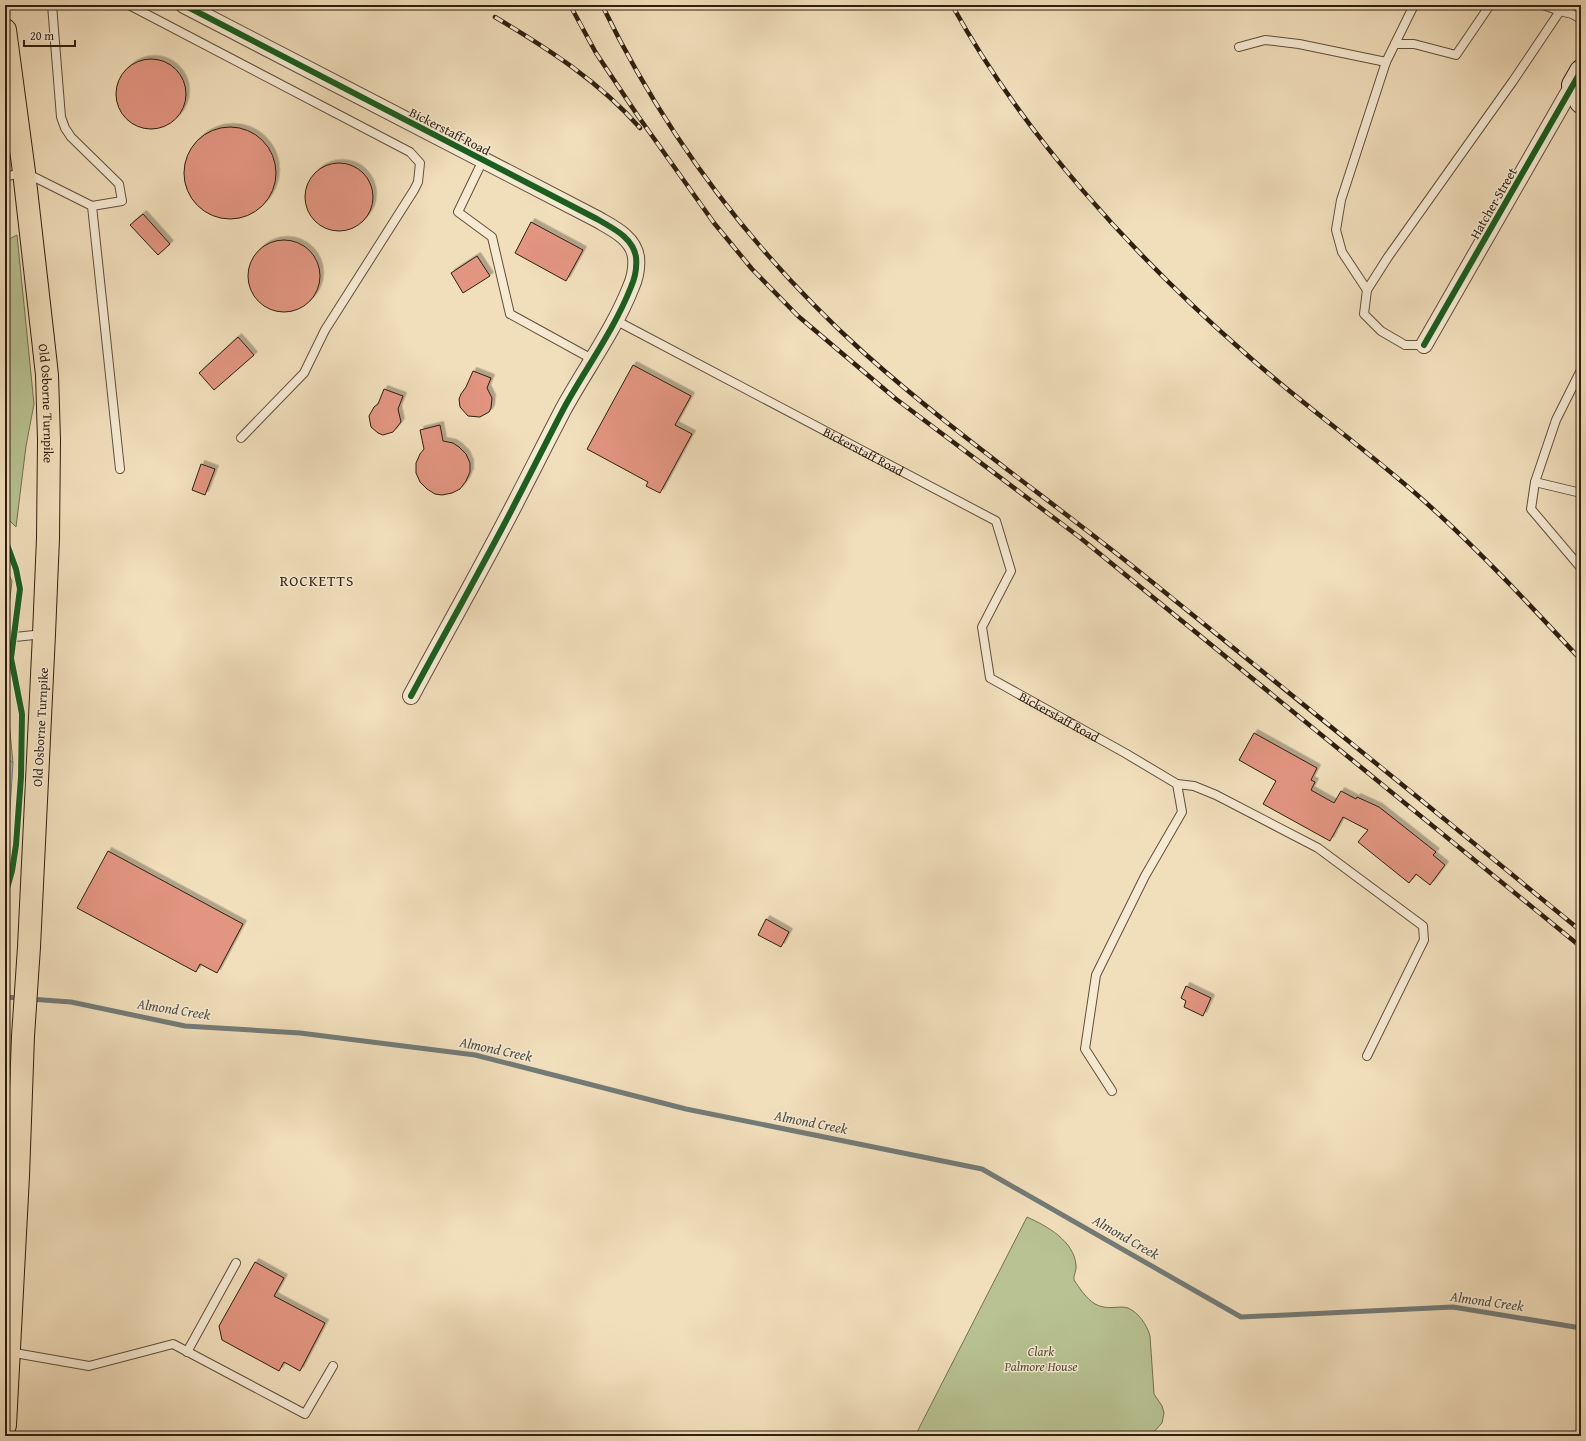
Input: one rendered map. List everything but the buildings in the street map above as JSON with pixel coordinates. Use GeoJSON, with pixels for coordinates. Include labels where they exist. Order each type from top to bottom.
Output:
{"type":"FeatureCollection","features":[{"type":"Feature","properties":{"kind":"main road","name":"Old Osborne Turnpike"},"geometry":{"type":"LineString","coordinates":[[5,30],[15,175],[47,375],[49,440],[48,538],[44,634],[5,1425]]}},
{"type":"Feature","properties":{"kind":"street","name":"Bickerstaff Road"},"geometry":{"type":"LineString","coordinates":[[184,5],[484,160],[596,219],[623,235],[631,244],[636,257],[636,272],[632,286],[615,320]]}},
{"type":"Feature","properties":{"kind":"street","name":"Hatcher Street"},"geometry":{"type":"LineString","coordinates":[[1424,345],[1579,87]]}},
{"type":"Feature","properties":{"kind":"street"},"geometry":{"type":"LineString","coordinates":[[411,696],[499,534],[577,384],[615,320]]}},
{"type":"Feature","properties":{"kind":"lane"},"geometry":{"type":"LineString","coordinates":[[15,175],[92,206],[122,201],[119,184],[71,137],[65,128],[61,117],[52,5]]}},
{"type":"Feature","properties":{"kind":"lane"},"geometry":{"type":"LineString","coordinates":[[129,5],[410,152],[420,163],[418,182],[414,190],[325,330],[304,373],[241,438]]}},
{"type":"Feature","properties":{"kind":"lane"},"geometry":{"type":"LineString","coordinates":[[1367,290],[1342,252],[1336,230],[1341,200],[1386,62],[1414,5]]}},
{"type":"Feature","properties":{"kind":"lane"},"geometry":{"type":"LineString","coordinates":[[1395,44],[1414,44],[1456,55],[1490,5]]}},
{"type":"Feature","properties":{"kind":"lane"},"geometry":{"type":"LineString","coordinates":[[1543,5],[1572,14],[1581,19]]}},
{"type":"Feature","properties":{"kind":"lane"},"geometry":{"type":"LineString","coordinates":[[1424,345],[1406,345],[1382,331],[1364,314],[1367,290],[1388,257],[1513,81],[1560,11]]}},
{"type":"Feature","properties":{"kind":"lane"},"geometry":{"type":"LineString","coordinates":[[1239,47],[1265,40],[1299,44],[1386,62]]}},
{"type":"Feature","properties":{"kind":"lane"},"geometry":{"type":"LineString","coordinates":[[484,160],[458,212],[492,237],[510,314],[592,359]]}},
{"type":"Feature","properties":{"kind":"lane"},"geometry":{"type":"LineString","coordinates":[[92,206],[120,469]]}},
{"type":"Feature","properties":{"kind":"lane","name":"Bickerstaff Road"},"geometry":{"type":"LineString","coordinates":[[615,320],[996,521],[1011,571],[982,628],[990,678],[1125,753],[1177,784]]}},
{"type":"Feature","properties":{"kind":"lane"},"geometry":{"type":"LineString","coordinates":[[1581,370],[1556,420],[1535,482],[1531,509],[1581,568]]}},
{"type":"Feature","properties":{"kind":"lane"},"geometry":{"type":"LineString","coordinates":[[1535,482],[1581,494]]}},
{"type":"Feature","properties":{"kind":"lane"},"geometry":{"type":"LineString","coordinates":[[5,638],[44,634]]}},
{"type":"Feature","properties":{"kind":"lane"},"geometry":{"type":"LineString","coordinates":[[1112,1091],[1085,1049],[1096,975],[1145,876],[1182,812],[1177,784],[1194,786],[1216,795],[1318,848],[1423,926],[1424,940],[1367,1056]]}},
{"type":"Feature","properties":{"kind":"lane"},"geometry":{"type":"LineString","coordinates":[[187,1352],[236,1263]]}},
{"type":"Feature","properties":{"kind":"lane"},"geometry":{"type":"LineString","coordinates":[[8,1352],[89,1366],[173,1344],[305,1414],[333,1366]]}},
{"type":"Feature","properties":{"kind":"green space"},"geometry":{"type":"Polygon","coordinates":[[[17,235],[34,404],[26,446],[16,527],[5,516],[5,241],[17,235]]]}},
{"type":"Feature","properties":{"kind":"green space"},"geometry":{"type":"Polygon","coordinates":[[[5,567],[12,581],[9,607],[5,608],[5,567]]]}},
{"type":"Feature","properties":{"kind":"green space"},"geometry":{"type":"Polygon","coordinates":[[[6,690],[13,763],[5,756],[6,690]]]}},
{"type":"Feature","properties":{"kind":"green space","name":"Clark Palmore House"},"geometry":{"type":"Polygon","coordinates":[[[1027,1217],[1051,1230],[1065,1242],[1074,1256],[1076,1269],[1074,1280],[1089,1299],[1095,1304],[1104,1307],[1128,1308],[1136,1313],[1145,1324],[1150,1336],[1154,1394],[1162,1406],[1164,1413],[1162,1423],[1150,1436],[915,1436],[1027,1217]]]}},
{"type":"Feature","properties":{"kind":"water"},"geometry":{"type":"Polygon","coordinates":[[[5,756],[13,763],[7,855],[5,855],[5,756]]]}},
{"type":"Feature","properties":{"kind":"waterway","name":"Almond Creek"},"geometry":{"type":"LineString","coordinates":[[5,997],[20,998]]}},
{"type":"Feature","properties":{"kind":"waterway","name":"Almond Creek"},"geometry":{"type":"LineString","coordinates":[[30,999],[71,1002],[185,1026],[300,1033],[475,1055],[686,1109],[982,1169],[1241,1317],[1453,1307],[1581,1328]]}},
{"type":"Feature","properties":{"kind":"railway"},"geometry":{"type":"LineString","coordinates":[[570,5],[596,53],[638,116],[714,223],[752,269],[798,316],[896,399],[1078,536],[1581,947]]}},
{"type":"Feature","properties":{"kind":"railway"},"geometry":{"type":"LineString","coordinates":[[602,5],[627,54],[655,101],[684,147],[716,191],[750,234],[786,275],[823,314],[863,352],[896,381],[1000,464],[1106,545],[1196,617],[1581,931]]}},
{"type":"Feature","properties":{"kind":"railway"},"geometry":{"type":"LineString","coordinates":[[952,5],[981,54],[1047,147],[1084,192],[1163,277],[1268,373],[1401,481],[1444,519],[1504,578],[1581,660]]}},
{"type":"Feature","properties":{"kind":"railway"},"geometry":{"type":"LineString","coordinates":[[495,17],[572,67],[608,96],[640,128]]}},
{"type":"Feature","properties":{"kind":"cycle path"},"geometry":{"type":"LineString","coordinates":[[184,5],[597,219],[621,234],[631,244],[634,250],[636,257],[635,276],[624,303],[599,349],[572,393],[499,534],[411,696]]}},
{"type":"Feature","properties":{"kind":"cycle path"},"geometry":{"type":"LineString","coordinates":[[1424,345],[1581,71]]}},
{"type":"Feature","properties":{"kind":"cycle path"},"geometry":{"type":"LineString","coordinates":[[5,539],[16,569],[20,589],[11,658],[22,714],[21,777],[16,845],[12,871],[5,896]]}},
{"type":"Feature","properties":{"kind":"district","name":"ROCKETTS"},"geometry":{"type":"Point","coordinates":[317,581]}}]}
